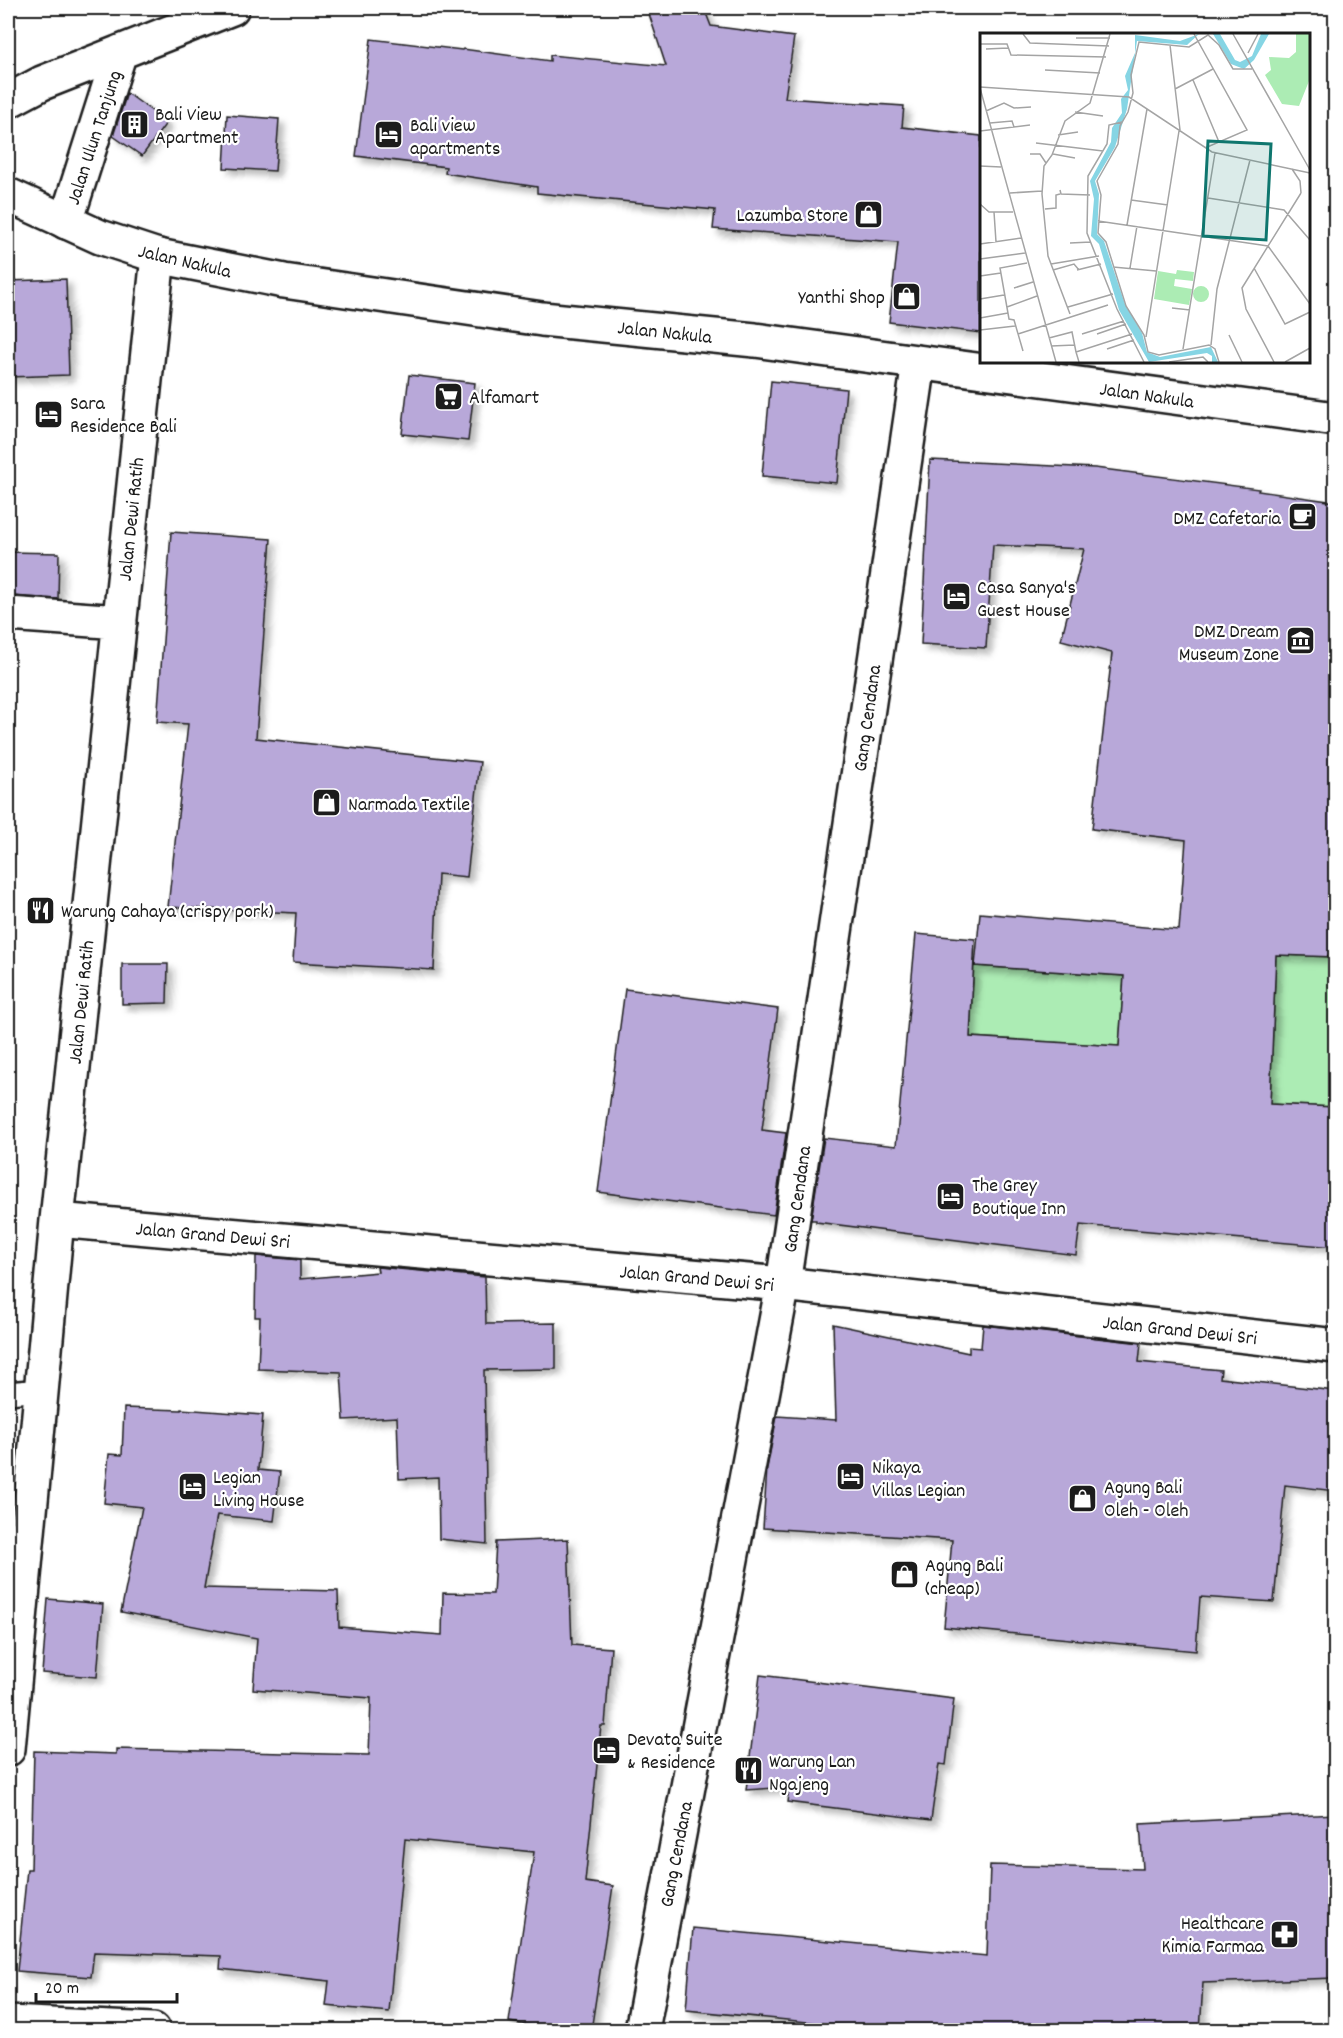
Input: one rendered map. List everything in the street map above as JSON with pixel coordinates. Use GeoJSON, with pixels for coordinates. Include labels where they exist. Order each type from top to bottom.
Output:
{"type":"FeatureCollection","features":[{"type":"Feature","properties":{"kind":"street","name":"Jalan Ulun Tanjung"},"geometry":{"type":"LineString","coordinates":[[8,100],[42,83],[226,8]]}},
{"type":"Feature","properties":{"kind":"street","name":"Jalan Ulun Tanjung"},"geometry":{"type":"LineString","coordinates":[[66,222],[120,52]]}},
{"type":"Feature","properties":{"kind":"street","name":"Jalan Nakula"},"geometry":{"type":"LineString","coordinates":[[8,195],[100,237],[158,256],[284,281],[542,319],[755,340],[919,363],[1000,368],[1335,419]]}},
{"type":"Feature","properties":{"kind":"street","name":"Jalan Dewi Ratih"},"geometry":{"type":"LineString","coordinates":[[8,1749],[57,1220],[158,256]]}},
{"type":"Feature","properties":{"kind":"street","name":"Gang Cendana"},"geometry":{"type":"LineString","coordinates":[[642,2031],[783,1284],[919,363]]}},
{"type":"Feature","properties":{"kind":"street"},"geometry":{"type":"LineString","coordinates":[[8,614],[120,622]]}},
{"type":"Feature","properties":{"kind":"street","name":"Jalan Grand Dewi Sri"},"geometry":{"type":"LineString","coordinates":[[57,1220],[783,1284],[1335,1347]]}},
{"type":"Feature","properties":{"kind":"street"},"geometry":{"type":"LineString","coordinates":[[8,2023],[153,2031]]}},
{"type":"Feature","properties":{"kind":"lane"},"geometry":{"type":"LineString","coordinates":[[8,1393],[41,1390]]}},
{"type":"Feature","properties":{"kind":"green space"},"geometry":{"type":"Polygon","coordinates":[[[1276,955],[1335,957],[1335,1107],[1270,1104],[1276,955]]]}},
{"type":"Feature","properties":{"kind":"green space"},"geometry":{"type":"Polygon","coordinates":[[[974,966],[1124,976],[1119,1046],[970,1037],[974,966]]]}},
{"type":"Feature","properties":{"kind":"building"},"geometry":{"type":"Polygon","coordinates":[[[647,8],[704,8],[711,26],[794,37],[785,98],[904,106],[902,127],[980,136],[980,333],[889,322],[898,242],[713,229],[715,210],[537,193],[537,187],[445,173],[446,167],[356,156],[371,39],[550,61],[550,55],[666,66],[647,8]]]}},
{"type":"Feature","properties":{"kind":"building","name":"Bali View Apartment"},"geometry":{"type":"Polygon","coordinates":[[[127,93],[167,122],[142,156],[113,136],[127,93]]]}},
{"type":"Feature","properties":{"kind":"building"},"geometry":{"type":"Polygon","coordinates":[[[227,115],[279,119],[275,171],[224,168],[227,115]]]}},
{"type":"Feature","properties":{"kind":"building"},"geometry":{"type":"Polygon","coordinates":[[[66,279],[69,375],[8,377],[8,281],[66,279]]]}},
{"type":"Feature","properties":{"kind":"building"},"geometry":{"type":"Polygon","coordinates":[[[409,375],[475,383],[468,441],[402,434],[409,375]]]}},
{"type":"Feature","properties":{"kind":"building"},"geometry":{"type":"Polygon","coordinates":[[[771,381],[846,389],[837,483],[762,476],[771,381]]]}},
{"type":"Feature","properties":{"kind":"building"},"geometry":{"type":"Polygon","coordinates":[[[930,460],[1095,468],[1259,489],[1258,491],[1335,502],[1335,957],[1276,955],[1270,1104],[1335,1107],[1335,1247],[1080,1225],[1076,1255],[811,1220],[824,1138],[896,1146],[916,934],[975,939],[970,1037],[1119,1046],[1124,976],[975,966],[980,913],[1179,930],[1186,840],[1092,829],[1112,653],[1061,640],[1084,549],[993,545],[986,648],[921,644],[930,460]]]}},
{"type":"Feature","properties":{"kind":"building"},"geometry":{"type":"Polygon","coordinates":[[[171,532],[271,539],[256,738],[480,762],[467,877],[438,874],[434,970],[293,962],[296,913],[168,907],[188,724],[157,722],[171,532]]]}},
{"type":"Feature","properties":{"kind":"building"},"geometry":{"type":"Polygon","coordinates":[[[8,552],[59,553],[58,599],[8,596],[8,552]]]}},
{"type":"Feature","properties":{"kind":"building"},"geometry":{"type":"Polygon","coordinates":[[[122,964],[168,964],[167,1003],[122,1004],[122,964]]]}},
{"type":"Feature","properties":{"kind":"building"},"geometry":{"type":"Polygon","coordinates":[[[625,989],[778,1009],[762,1130],[786,1133],[774,1215],[598,1192],[625,989]]]}},
{"type":"Feature","properties":{"kind":"building"},"geometry":{"type":"Polygon","coordinates":[[[256,1256],[300,1260],[300,1279],[378,1272],[377,1267],[485,1277],[486,1324],[556,1323],[556,1369],[484,1370],[487,1544],[439,1539],[438,1477],[399,1479],[397,1417],[344,1420],[341,1372],[258,1369],[260,1317],[255,1317],[256,1256]]]}},
{"type":"Feature","properties":{"kind":"building"},"geometry":{"type":"Polygon","coordinates":[[[833,1324],[969,1353],[969,1347],[981,1348],[983,1325],[1141,1343],[1139,1362],[1221,1370],[1220,1378],[1335,1391],[1335,1491],[1285,1485],[1274,1602],[1200,1597],[1196,1651],[944,1627],[952,1540],[763,1528],[767,1468],[777,1416],[836,1420],[833,1324]]]}},
{"type":"Feature","properties":{"kind":"building"},"geometry":{"type":"Polygon","coordinates":[[[124,1408],[181,1409],[263,1415],[258,1470],[280,1472],[274,1521],[217,1515],[204,1588],[338,1591],[339,1627],[442,1635],[443,1593],[493,1594],[496,1542],[568,1539],[572,1645],[611,1648],[605,1726],[601,1726],[585,1882],[613,1886],[591,2031],[567,2031],[509,2022],[534,1852],[405,1839],[389,2012],[326,2006],[329,1981],[220,1969],[221,1956],[94,1952],[91,1977],[17,1971],[27,1869],[31,1869],[34,1751],[116,1754],[116,1749],[369,1755],[371,1698],[253,1689],[257,1638],[121,1612],[142,1507],[104,1503],[109,1454],[122,1455],[124,1408]]]}},
{"type":"Feature","properties":{"kind":"building"},"geometry":{"type":"Polygon","coordinates":[[[48,1599],[103,1604],[97,1677],[42,1673],[48,1599]]]}},
{"type":"Feature","properties":{"kind":"building"},"geometry":{"type":"Polygon","coordinates":[[[760,1675],[954,1699],[946,1765],[939,1764],[931,1820],[787,1802],[789,1787],[746,1790],[760,1675]]]}},
{"type":"Feature","properties":{"kind":"building"},"geometry":{"type":"Polygon","coordinates":[[[1335,1814],[1335,1978],[1203,1983],[1200,2031],[899,2031],[686,2010],[693,1928],[987,1956],[990,1865],[1143,1869],[1140,1824],[1335,1814]]]}},
{"type":"Feature","properties":{"kind":"place","name":"Bali View Apartment"},"geometry":{"type":"Point","coordinates":[134,125]}},
{"type":"Feature","properties":{"kind":"place","name":"Bali view apartments"},"geometry":{"type":"Point","coordinates":[389,135]}},
{"type":"Feature","properties":{"kind":"place","name":"Lazumba Store"},"geometry":{"type":"Point","coordinates":[869,214]}},
{"type":"Feature","properties":{"kind":"place","name":"Yanthi Shop"},"geometry":{"type":"Point","coordinates":[906,296]}},
{"type":"Feature","properties":{"kind":"place","name":"Alfamart"},"geometry":{"type":"Point","coordinates":[448,396]}},
{"type":"Feature","properties":{"kind":"place","name":"Sara Residence Bali"},"geometry":{"type":"Point","coordinates":[49,414]}},
{"type":"Feature","properties":{"kind":"place","name":"DMZ Cafetaria"},"geometry":{"type":"Point","coordinates":[1302,517]}},
{"type":"Feature","properties":{"kind":"place","name":"Casa Sanya's Guest House"},"geometry":{"type":"Point","coordinates":[956,597]}},
{"type":"Feature","properties":{"kind":"place","name":"DMZ Dream Museum Zone"},"geometry":{"type":"Point","coordinates":[1300,641]}},
{"type":"Feature","properties":{"kind":"place","name":"Narmada Textile"},"geometry":{"type":"Point","coordinates":[327,803]}},
{"type":"Feature","properties":{"kind":"place","name":"Warung Cahaya (crispy pork)"},"geometry":{"type":"Point","coordinates":[40,910]}},
{"type":"Feature","properties":{"kind":"place","name":"The Grey Boutique Inn"},"geometry":{"type":"Point","coordinates":[951,1196]}},
{"type":"Feature","properties":{"kind":"place","name":"Nikaya Villas Legian"},"geometry":{"type":"Point","coordinates":[851,1477]}},
{"type":"Feature","properties":{"kind":"place","name":"Legian Living House"},"geometry":{"type":"Point","coordinates":[192,1487]}},
{"type":"Feature","properties":{"kind":"place","name":"Agung Bali Oleh - Oleh"},"geometry":{"type":"Point","coordinates":[1083,1498]}},
{"type":"Feature","properties":{"kind":"place","name":"Agung Bali (cheap)"},"geometry":{"type":"Point","coordinates":[904,1575]}},
{"type":"Feature","properties":{"kind":"place","name":"Devata Suite & Residence"},"geometry":{"type":"Point","coordinates":[606,1750]}},
{"type":"Feature","properties":{"kind":"place","name":"Warung Lan Ngajeng"},"geometry":{"type":"Point","coordinates":[748,1771]}},
{"type":"Feature","properties":{"kind":"place","name":"Healthcare Kimia Farmaa"},"geometry":{"type":"Point","coordinates":[1285,1934]}}]}
